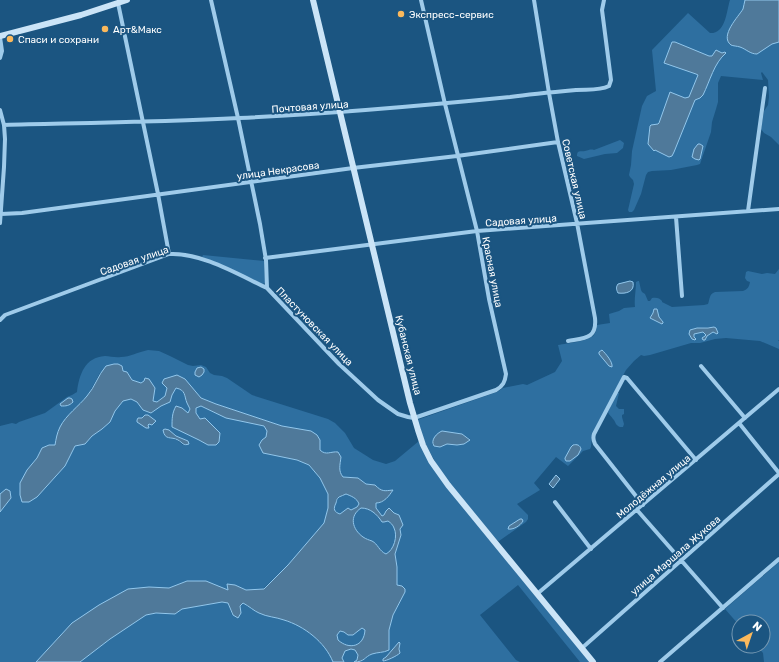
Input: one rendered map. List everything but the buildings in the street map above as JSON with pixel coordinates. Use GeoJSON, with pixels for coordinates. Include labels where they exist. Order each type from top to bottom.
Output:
{"type":"FeatureCollection","features":[{"type":"Feature","properties":{"kind":"street"},"geometry":{"type":"LineString","coordinates":[[0,58],[2,51],[0,36],[81,15],[116,2],[127,0]]}},
{"type":"Feature","properties":{"kind":"street","name":"Пластуновская улица"},"geometry":{"type":"LineString","coordinates":[[210,0],[252,182],[265,258],[267,288],[339,364],[378,400],[398,414],[414,418]]}},
{"type":"Feature","properties":{"kind":"street","name":"Кубанская улица"},"geometry":{"type":"LineString","coordinates":[[313,0],[414,418],[424,445],[431,461],[441,476],[593,662]]}},
{"type":"Feature","properties":{"kind":"street","name":"Красная улица"},"geometry":{"type":"LineString","coordinates":[[414,418],[496,390],[502,386],[505,381],[506,370],[489,299],[477,231],[457,156],[422,0]]}},
{"type":"Feature","properties":{"kind":"street","name":"Советская улица"},"geometry":{"type":"LineString","coordinates":[[534,0],[558,142],[595,312],[594,333],[583,339],[568,341]]}},
{"type":"Feature","properties":{"kind":"street","name":"Почтовая улица"},"geometry":{"type":"LineString","coordinates":[[4,125],[238,118],[339,112],[445,104],[606,88],[609,86],[611,80],[602,10],[604,0]]}},
{"type":"Feature","properties":{"kind":"street"},"geometry":{"type":"LineString","coordinates":[[116,2],[143,121],[169,254]]}},
{"type":"Feature","properties":{"kind":"street"},"geometry":{"type":"LineString","coordinates":[[748,211],[765,88]]}},
{"type":"Feature","properties":{"kind":"street"},"geometry":{"type":"LineString","coordinates":[[0,110],[4,125],[5,139],[0,223]]}},
{"type":"Feature","properties":{"kind":"street","name":"улица Некрасова"},"geometry":{"type":"LineString","coordinates":[[1,214],[22,213],[558,142]]}},
{"type":"Feature","properties":{"kind":"street","name":"Садовая улица"},"geometry":{"type":"LineString","coordinates":[[265,258],[477,231],[779,209]]}},
{"type":"Feature","properties":{"kind":"street"},"geometry":{"type":"LineString","coordinates":[[676,217],[682,296]]}},
{"type":"Feature","properties":{"kind":"street","name":"Садовая улица"},"geometry":{"type":"LineString","coordinates":[[0,320],[5,316],[169,254],[180,254],[200,258],[267,288]]}},
{"type":"Feature","properties":{"kind":"street"},"geometry":{"type":"LineString","coordinates":[[0,312],[5,316]]}},
{"type":"Feature","properties":{"kind":"street"},"geometry":{"type":"LineString","coordinates":[[701,366],[745,418]]}},
{"type":"Feature","properties":{"kind":"street"},"geometry":{"type":"LineString","coordinates":[[643,505],[595,444],[593,437],[624,377],[627,378],[696,460]]}},
{"type":"Feature","properties":{"kind":"street","name":"Молодёжная улица"},"geometry":{"type":"LineString","coordinates":[[538,594],[779,389]]}},
{"type":"Feature","properties":{"kind":"street"},"geometry":{"type":"LineString","coordinates":[[739,423],[779,474]]}},
{"type":"Feature","properties":{"kind":"street","name":"улица Маршала Жукова"},"geometry":{"type":"LineString","coordinates":[[582,648],[779,474]]}},
{"type":"Feature","properties":{"kind":"street"},"geometry":{"type":"LineString","coordinates":[[555,502],[591,549]]}},
{"type":"Feature","properties":{"kind":"street"},"geometry":{"type":"LineString","coordinates":[[637,510],[723,608]]}},
{"type":"Feature","properties":{"kind":"street"},"geometry":{"type":"LineString","coordinates":[[660,662],[779,559]]}},
{"type":"Feature","properties":{"kind":"shaded area"},"geometry":{"type":"Polygon","coordinates":[[[730,0],[779,0],[779,145],[761,129],[764,111],[768,105],[769,97],[768,80],[762,72],[763,80],[721,76],[718,83],[718,102],[712,122],[711,132],[700,164],[671,170],[648,172],[634,210],[629,212],[628,210],[634,184],[629,175],[632,151],[642,106],[647,96],[656,91],[652,50],[688,13],[710,33],[719,30],[726,18],[730,0]]]}},
{"type":"Feature","properties":{"kind":"shaded area"},"geometry":{"type":"Polygon","coordinates":[[[745,0],[779,0],[779,42],[772,44],[757,54],[731,45],[727,37],[731,26],[743,9],[745,0]]]}},
{"type":"Feature","properties":{"kind":"shaded area"},"geometry":{"type":"Polygon","coordinates":[[[672,42],[709,56],[712,56],[716,50],[726,53],[715,67],[703,95],[695,100],[674,152],[672,156],[669,157],[655,150],[654,151],[648,144],[650,126],[659,123],[670,92],[685,98],[689,97],[698,75],[664,63],[672,42]]]}},
{"type":"Feature","properties":{"kind":"shaded area"},"geometry":{"type":"Polygon","coordinates":[[[620,140],[624,143],[623,148],[617,153],[584,159],[577,156],[578,152],[594,150],[620,140]]]}},
{"type":"Feature","properties":{"kind":"shaded area"},"geometry":{"type":"Polygon","coordinates":[[[698,144],[703,146],[699,160],[692,157],[694,149],[698,144]]]}},
{"type":"Feature","properties":{"kind":"shaded area"},"geometry":{"type":"Polygon","coordinates":[[[203,255],[264,261],[265,283],[263,284],[202,257],[203,255]]]}},
{"type":"Feature","properties":{"kind":"shaded area"},"geometry":{"type":"Polygon","coordinates":[[[779,269],[779,349],[760,341],[726,338],[700,343],[691,343],[650,355],[641,355],[626,370],[592,436],[590,449],[583,451],[568,466],[556,457],[534,483],[540,490],[517,504],[528,515],[526,522],[499,541],[461,499],[431,454],[417,420],[497,392],[503,388],[523,384],[527,385],[555,372],[562,361],[558,345],[582,341],[591,337],[595,334],[597,325],[610,323],[609,314],[624,308],[635,307],[636,282],[639,281],[641,290],[645,294],[648,301],[652,298],[658,298],[662,302],[672,307],[708,304],[711,295],[715,292],[743,291],[748,288],[750,282],[745,278],[746,272],[748,271],[762,274],[775,274],[779,269]],[[654,309],[651,317],[652,319],[662,324],[663,322],[657,311],[654,309]],[[714,327],[694,328],[690,335],[695,338],[694,334],[703,332],[706,335],[703,337],[703,340],[713,332],[716,334],[714,327]],[[442,431],[432,444],[440,447],[447,444],[457,445],[464,444],[470,439],[462,434],[442,431]]]}},
{"type":"Feature","properties":{"kind":"shaded area"},"geometry":{"type":"Polygon","coordinates":[[[630,281],[633,282],[633,288],[629,292],[618,293],[616,288],[618,284],[630,281]]]}},
{"type":"Feature","properties":{"kind":"shaded area"},"geometry":{"type":"Polygon","coordinates":[[[654,309],[657,309],[659,317],[663,322],[662,324],[650,318],[654,309]]]}},
{"type":"Feature","properties":{"kind":"shaded area"},"geometry":{"type":"Polygon","coordinates":[[[714,327],[718,333],[713,332],[707,336],[705,340],[702,338],[706,335],[703,332],[694,334],[695,340],[692,339],[689,334],[690,330],[697,328],[714,327]]]}},
{"type":"Feature","properties":{"kind":"shaded area"},"geometry":{"type":"Polygon","coordinates":[[[148,350],[159,351],[188,365],[201,365],[206,367],[210,373],[227,378],[252,395],[328,419],[335,423],[345,433],[354,448],[373,460],[386,464],[395,461],[419,441],[427,457],[590,662],[580,662],[518,585],[480,615],[516,660],[520,662],[360,662],[372,654],[389,650],[389,630],[393,615],[405,592],[397,586],[395,554],[401,535],[399,515],[394,513],[389,508],[384,516],[382,516],[376,508],[376,503],[386,500],[390,491],[384,491],[375,485],[366,484],[358,478],[343,477],[340,470],[341,457],[338,452],[326,453],[320,451],[320,440],[296,429],[282,426],[201,398],[193,389],[162,383],[167,388],[165,396],[157,402],[153,401],[154,395],[144,381],[141,383],[132,380],[127,372],[123,371],[122,366],[114,364],[100,373],[88,395],[69,416],[57,437],[55,445],[49,445],[42,448],[37,458],[27,470],[37,497],[65,466],[75,446],[85,444],[92,436],[110,422],[115,411],[123,401],[131,399],[137,402],[143,410],[151,413],[170,402],[176,388],[183,392],[190,409],[186,433],[208,445],[220,433],[213,426],[200,419],[195,413],[196,408],[201,406],[215,413],[264,426],[267,431],[266,437],[262,440],[263,453],[297,460],[309,465],[320,478],[328,494],[328,508],[324,523],[288,565],[263,589],[246,590],[235,585],[227,585],[228,590],[187,581],[169,588],[149,587],[72,623],[36,662],[0,662],[0,512],[11,498],[6,489],[0,494],[0,426],[12,423],[16,424],[45,413],[67,397],[77,392],[81,373],[92,360],[105,356],[124,357],[148,350]],[[169,430],[167,437],[177,440],[183,445],[188,441],[176,436],[169,430]],[[399,642],[386,657],[383,659],[400,653],[399,642]]]}},
{"type":"Feature","properties":{"kind":"shaded area"},"geometry":{"type":"Polygon","coordinates":[[[602,350],[610,360],[612,367],[609,366],[599,354],[602,350]]]}},
{"type":"Feature","properties":{"kind":"shaded area"},"geometry":{"type":"Polygon","coordinates":[[[118,364],[122,366],[123,371],[127,372],[132,380],[141,383],[145,378],[149,379],[155,388],[153,401],[157,402],[165,396],[167,388],[162,383],[164,379],[177,375],[185,379],[201,398],[282,426],[311,431],[317,435],[320,440],[320,450],[322,452],[338,452],[341,457],[340,470],[343,477],[358,478],[366,484],[375,485],[380,489],[387,491],[393,490],[388,497],[379,503],[376,503],[376,508],[382,516],[389,508],[394,513],[399,515],[403,525],[400,529],[401,535],[395,554],[397,585],[402,586],[405,589],[405,592],[393,615],[389,630],[389,650],[372,654],[358,662],[354,662],[357,660],[358,655],[355,650],[351,649],[345,651],[342,658],[344,662],[333,662],[325,648],[313,636],[299,626],[262,614],[243,603],[240,606],[241,613],[238,618],[233,615],[228,603],[222,602],[182,609],[175,614],[156,613],[146,615],[110,639],[80,662],[36,662],[72,623],[99,605],[128,589],[149,587],[169,588],[187,581],[206,581],[228,590],[227,584],[235,585],[246,590],[264,589],[288,565],[324,523],[328,508],[328,494],[320,478],[309,465],[297,460],[263,453],[259,445],[266,437],[267,431],[264,426],[226,418],[201,406],[196,408],[196,413],[200,419],[205,418],[220,433],[219,442],[216,445],[208,445],[172,427],[172,419],[176,406],[182,408],[188,413],[190,409],[182,390],[176,388],[170,402],[151,413],[143,410],[137,402],[131,399],[123,401],[115,411],[110,422],[92,436],[85,444],[75,446],[65,466],[37,497],[29,502],[22,502],[20,495],[20,483],[27,470],[37,458],[42,448],[49,445],[55,445],[60,427],[69,415],[84,400],[106,366],[118,364]],[[346,494],[337,499],[335,505],[334,509],[340,514],[348,508],[351,510],[357,507],[359,504],[352,496],[346,494]],[[361,508],[357,511],[353,522],[359,534],[374,542],[384,553],[386,554],[389,552],[393,546],[396,535],[392,525],[388,521],[382,522],[376,514],[370,510],[361,508]],[[362,628],[353,635],[348,635],[340,631],[337,635],[338,640],[351,646],[362,640],[365,630],[362,628]]]}},
{"type":"Feature","properties":{"kind":"shaded area"},"geometry":{"type":"Polygon","coordinates":[[[201,367],[204,369],[204,372],[199,377],[195,375],[195,372],[197,368],[201,367]]]}},
{"type":"Feature","properties":{"kind":"shaded area"},"geometry":{"type":"Polygon","coordinates":[[[617,393],[619,393],[616,406],[619,409],[624,409],[624,414],[622,415],[624,424],[623,427],[617,425],[608,412],[617,393]]]}},
{"type":"Feature","properties":{"kind":"shaded area"},"geometry":{"type":"Polygon","coordinates":[[[68,398],[72,399],[73,402],[67,406],[61,406],[60,404],[68,398]]]}},
{"type":"Feature","properties":{"kind":"shaded area"},"geometry":{"type":"Polygon","coordinates":[[[145,415],[148,415],[156,421],[152,425],[148,425],[149,428],[146,428],[137,422],[138,418],[142,418],[145,415]]]}},
{"type":"Feature","properties":{"kind":"shaded area"},"geometry":{"type":"Polygon","coordinates":[[[165,429],[188,441],[189,444],[184,444],[178,440],[165,436],[163,430],[165,429]]]}},
{"type":"Feature","properties":{"kind":"shaded area"},"geometry":{"type":"Polygon","coordinates":[[[442,431],[462,434],[470,440],[464,444],[447,444],[440,447],[434,446],[433,439],[442,431]]]}},
{"type":"Feature","properties":{"kind":"shaded area"},"geometry":{"type":"Polygon","coordinates":[[[573,445],[578,445],[581,449],[578,455],[570,461],[566,461],[565,458],[573,445]]]}},
{"type":"Feature","properties":{"kind":"shaded area"},"geometry":{"type":"Polygon","coordinates":[[[556,475],[560,479],[553,488],[549,484],[556,475]]]}},
{"type":"Feature","properties":{"kind":"shaded area"},"geometry":{"type":"Polygon","coordinates":[[[6,489],[10,491],[11,498],[0,512],[0,494],[6,489]]]}},
{"type":"Feature","properties":{"kind":"shaded area"},"geometry":{"type":"Polygon","coordinates":[[[346,494],[357,500],[359,504],[358,507],[351,510],[348,508],[340,514],[334,509],[335,505],[341,496],[346,494]]]}},
{"type":"Feature","properties":{"kind":"shaded area"},"geometry":{"type":"Polygon","coordinates":[[[361,508],[370,510],[378,516],[382,522],[388,521],[393,526],[396,535],[395,539],[393,546],[386,554],[374,542],[363,537],[356,530],[353,519],[357,511],[361,508]]]}},
{"type":"Feature","properties":{"kind":"shaded area"},"geometry":{"type":"Polygon","coordinates":[[[520,519],[523,521],[520,524],[514,528],[508,529],[509,526],[520,519]]]}},
{"type":"Feature","properties":{"kind":"shaded area"},"geometry":{"type":"Polygon","coordinates":[[[779,562],[779,662],[764,662],[763,654],[771,654],[771,614],[731,614],[731,616],[725,609],[779,562]]]}},
{"type":"Feature","properties":{"kind":"shaded area"},"geometry":{"type":"Polygon","coordinates":[[[222,602],[228,603],[232,615],[241,613],[240,606],[243,603],[262,614],[293,623],[314,636],[325,648],[333,662],[80,662],[110,639],[146,615],[156,613],[175,614],[182,609],[222,602]]]}},
{"type":"Feature","properties":{"kind":"shaded area"},"geometry":{"type":"Polygon","coordinates":[[[363,628],[365,630],[364,636],[359,643],[355,645],[347,645],[338,640],[337,635],[340,631],[348,635],[363,628]]]}},
{"type":"Feature","properties":{"kind":"shaded area"},"geometry":{"type":"Polygon","coordinates":[[[399,642],[400,653],[383,661],[383,659],[399,642]]]}},
{"type":"Feature","properties":{"kind":"shaded area"},"geometry":{"type":"Polygon","coordinates":[[[351,649],[355,650],[358,655],[357,660],[354,662],[344,662],[342,658],[345,651],[351,649]]]}},
{"type":"Feature","properties":{"kind":"place","name":"Экспресс-сервис"},"geometry":{"type":"Point","coordinates":[401,14]}},
{"type":"Feature","properties":{"kind":"place","name":"Арт&Макс"},"geometry":{"type":"Point","coordinates":[105,29]}},
{"type":"Feature","properties":{"kind":"place","name":"Спаси и сохрани"},"geometry":{"type":"Point","coordinates":[10,39]}}]}
